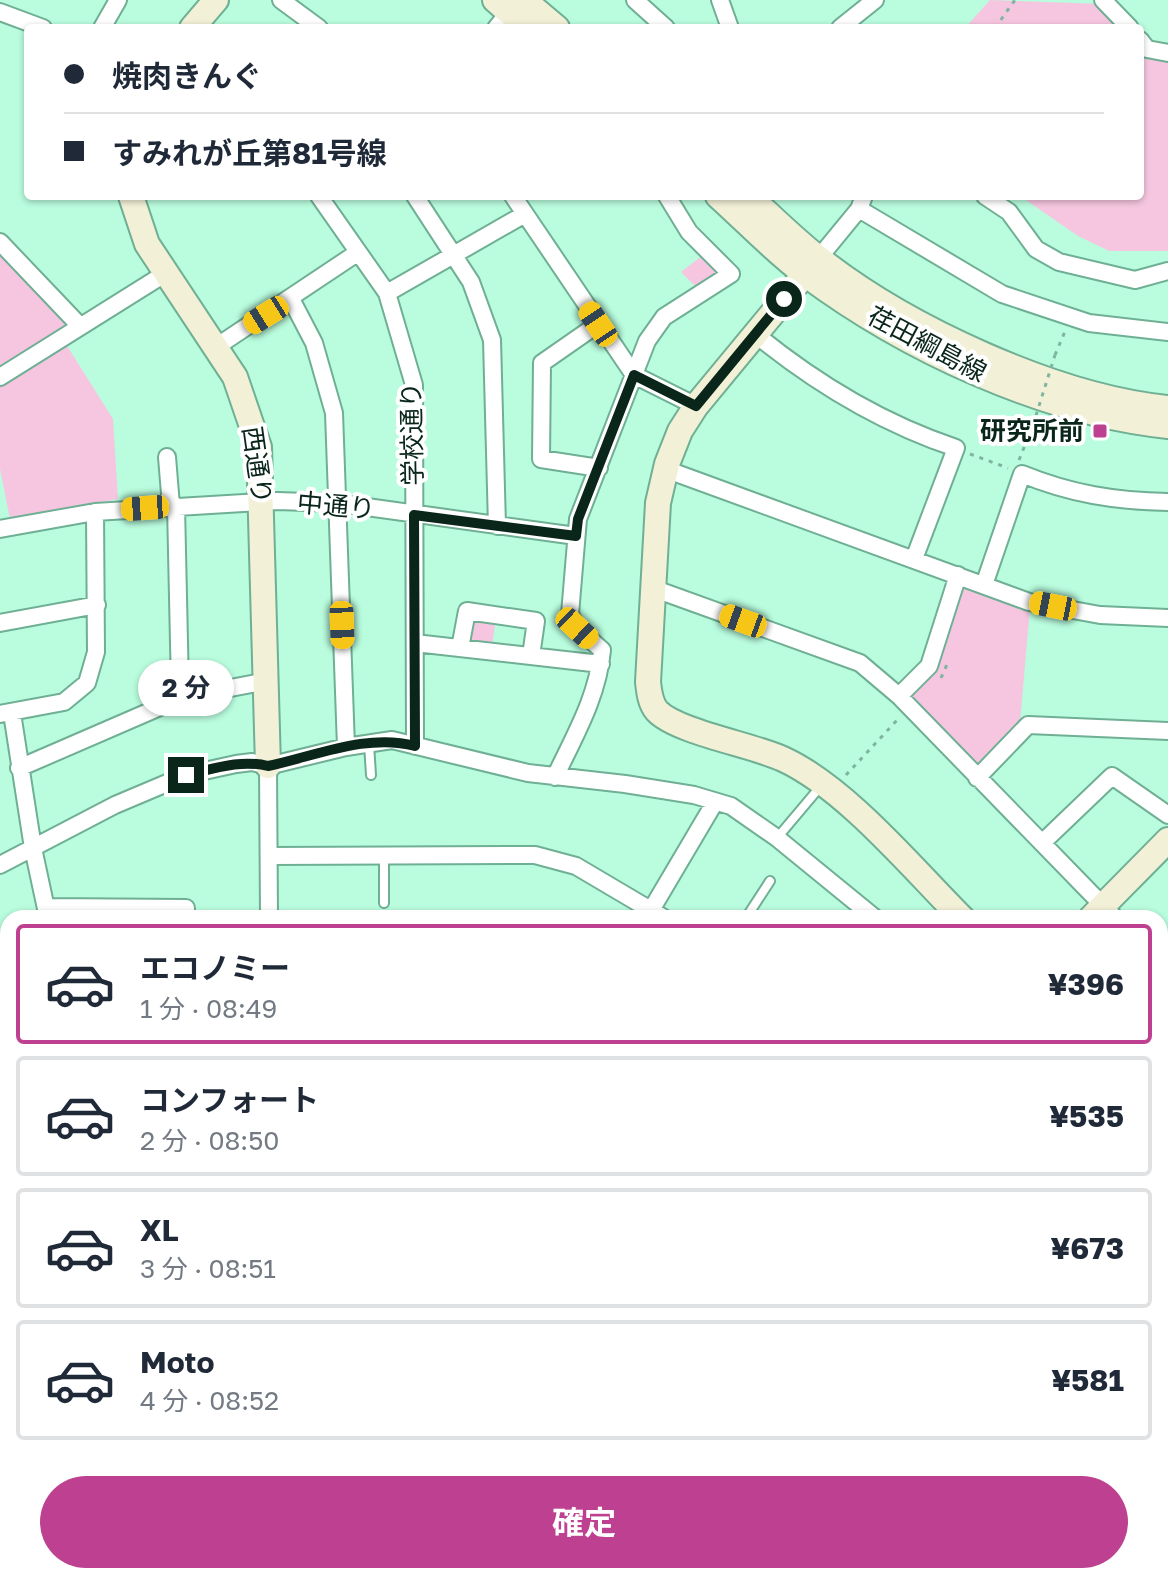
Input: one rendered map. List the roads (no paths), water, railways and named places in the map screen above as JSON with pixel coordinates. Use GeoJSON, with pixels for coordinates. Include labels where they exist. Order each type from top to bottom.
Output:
{"type":"FeatureCollection","features":[{"type":"Feature","properties":{"kind":"street"},"geometry":{"type":"LineString","coordinates":[[104,24],[118,0]]}},
{"type":"Feature","properties":{"kind":"street"},"geometry":{"type":"LineString","coordinates":[[195,24],[216,0]]}},
{"type":"Feature","properties":{"kind":"street"},"geometry":{"type":"LineString","coordinates":[[281,0],[314,24]]}},
{"type":"Feature","properties":{"kind":"street"},"geometry":{"type":"LineString","coordinates":[[635,0],[662,24]]}},
{"type":"Feature","properties":{"kind":"street"},"geometry":{"type":"LineString","coordinates":[[720,0],[729,24]]}},
{"type":"Feature","properties":{"kind":"street"},"geometry":{"type":"LineString","coordinates":[[845,24],[875,0]]}},
{"type":"Feature","properties":{"kind":"street"},"geometry":{"type":"LineString","coordinates":[[1103,0],[1126,24]]}},
{"type":"Feature","properties":{"kind":"street"},"geometry":{"type":"LineString","coordinates":[[0,12],[32,24]]}},
{"type":"Feature","properties":{"kind":"street"},"geometry":{"type":"LineString","coordinates":[[510,14],[544,24]]}},
{"type":"Feature","properties":{"kind":"street"},"geometry":{"type":"LineString","coordinates":[[1144,45],[1147,49],[1168,53]]}},
{"type":"Feature","properties":{"kind":"street","name":"西通り"},"geometry":{"type":"LineString","coordinates":[[132,200],[141,233],[235,377],[253,422],[259,447],[264,502],[268,766]]}},
{"type":"Feature","properties":{"kind":"street","name":"学校通り"},"geometry":{"type":"LineString","coordinates":[[322,200],[387,293],[414,385],[415,746]]}},
{"type":"Feature","properties":{"kind":"street"},"geometry":{"type":"LineString","coordinates":[[418,200],[454,254],[481,303],[492,340],[497,526]]}},
{"type":"Feature","properties":{"kind":"street"},"geometry":{"type":"LineString","coordinates":[[516,200],[634,375],[696,406]]}},
{"type":"Feature","properties":{"kind":"street"},"geometry":{"type":"LineString","coordinates":[[555,777],[593,697],[601,664],[602,650],[577,628],[570,614],[578,519],[647,341],[664,317],[731,274],[689,232],[669,200]]}},
{"type":"Feature","properties":{"kind":"street","name":"荏田綱島線"},"geometry":{"type":"LineString","coordinates":[[723,200],[940,356],[1032,395],[1101,416],[1168,426]]}},
{"type":"Feature","properties":{"kind":"street","name":"荏田綱島線"},"geometry":{"type":"LineString","coordinates":[[753,200],[812,266],[997,359],[1102,398],[1168,408]]}},
{"type":"Feature","properties":{"kind":"street"},"geometry":{"type":"LineString","coordinates":[[991,200],[1009,212],[1036,249],[1059,262],[1135,280],[1168,271]]}},
{"type":"Feature","properties":{"kind":"street"},"geometry":{"type":"LineString","coordinates":[[954,910],[828,786],[782,758],[675,722],[657,711],[648,682],[658,503],[665,469],[680,431],[696,406],[861,202],[1002,294],[1089,323],[1168,332]]}},
{"type":"Feature","properties":{"kind":"street"},"geometry":{"type":"LineString","coordinates":[[387,293],[525,214]]}},
{"type":"Feature","properties":{"kind":"street"},"geometry":{"type":"LineString","coordinates":[[0,242],[79,325]]}},
{"type":"Feature","properties":{"kind":"street"},"geometry":{"type":"LineString","coordinates":[[216,347],[357,253]]}},
{"type":"Feature","properties":{"kind":"street"},"geometry":{"type":"LineString","coordinates":[[0,377],[166,273]]}},
{"type":"Feature","properties":{"kind":"street"},"geometry":{"type":"LineString","coordinates":[[291,299],[314,343],[330,389],[336,437],[346,747]]}},
{"type":"Feature","properties":{"kind":"street"},"geometry":{"type":"LineString","coordinates":[[598,324],[542,363],[541,459],[599,468]]}},
{"type":"Feature","properties":{"kind":"street"},"geometry":{"type":"LineString","coordinates":[[754,333],[803,373],[905,432],[956,448],[914,559]]}},
{"type":"Feature","properties":{"kind":"street"},"geometry":{"type":"LineString","coordinates":[[167,457],[173,506],[180,688],[183,697]]}},
{"type":"Feature","properties":{"kind":"street"},"geometry":{"type":"LineString","coordinates":[[665,469],[1029,602],[1100,615],[1168,618]]}},
{"type":"Feature","properties":{"kind":"street"},"geometry":{"type":"LineString","coordinates":[[984,585],[1022,474],[1065,491],[1120,501],[1168,502]]}},
{"type":"Feature","properties":{"kind":"street","name":"中通り"},"geometry":{"type":"LineString","coordinates":[[2,529],[95,512],[264,502],[338,503],[576,536]]}},
{"type":"Feature","properties":{"kind":"street"},"geometry":{"type":"LineString","coordinates":[[0,509],[2,529]]}},
{"type":"Feature","properties":{"kind":"street"},"geometry":{"type":"LineString","coordinates":[[47,910],[6,714],[64,702],[87,683],[96,652],[95,512]]}},
{"type":"Feature","properties":{"kind":"street"},"geometry":{"type":"LineString","coordinates":[[904,702],[929,666],[958,575]]}},
{"type":"Feature","properties":{"kind":"street"},"geometry":{"type":"LineString","coordinates":[[655,589],[860,663],[904,702],[1042,843],[1100,910]]}},
{"type":"Feature","properties":{"kind":"street"},"geometry":{"type":"LineString","coordinates":[[0,623],[97,605]]}},
{"type":"Feature","properties":{"kind":"street"},"geometry":{"type":"LineString","coordinates":[[460,648],[467,611],[536,621],[531,656]]}},
{"type":"Feature","properties":{"kind":"street"},"geometry":{"type":"LineString","coordinates":[[415,643],[601,664]]}},
{"type":"Feature","properties":{"kind":"street"},"geometry":{"type":"LineString","coordinates":[[19,768],[183,697],[267,681]]}},
{"type":"Feature","properties":{"kind":"street"},"geometry":{"type":"LineString","coordinates":[[977,778],[1028,725],[1168,731]]}},
{"type":"Feature","properties":{"kind":"street"},"geometry":{"type":"LineString","coordinates":[[0,865],[115,805],[186,775],[252,762],[268,766],[346,747],[392,740],[555,777],[564,775],[625,784],[731,806],[777,838],[865,910]]}},
{"type":"Feature","properties":{"kind":"street"},"geometry":{"type":"LineString","coordinates":[[268,766],[269,910]]}},
{"type":"Feature","properties":{"kind":"street"},"geometry":{"type":"LineString","coordinates":[[1042,843],[1112,776],[1168,815]]}},
{"type":"Feature","properties":{"kind":"street"},"geometry":{"type":"LineString","coordinates":[[657,910],[715,802]]}},
{"type":"Feature","properties":{"kind":"street"},"geometry":{"type":"LineString","coordinates":[[1107,910],[1168,840]]}},
{"type":"Feature","properties":{"kind":"street"},"geometry":{"type":"LineString","coordinates":[[269,856],[535,855],[576,866],[646,910]]}},
{"type":"Feature","properties":{"kind":"street"},"geometry":{"type":"LineString","coordinates":[[116,910],[186,910]]}},
{"type":"Feature","properties":{"kind":"lane"},"geometry":{"type":"LineString","coordinates":[[369,743],[371,775]]}},
{"type":"Feature","properties":{"kind":"lane"},"geometry":{"type":"LineString","coordinates":[[777,838],[828,786]]}},
{"type":"Feature","properties":{"kind":"lane"},"geometry":{"type":"LineString","coordinates":[[384,856],[384,903]]}},
{"type":"Feature","properties":{"kind":"lane"},"geometry":{"type":"LineString","coordinates":[[751,910],[770,881]]}},
{"type":"Feature","properties":{"kind":"place","name":"研究所前"},"geometry":{"type":"Point","coordinates":[1100,431]}}]}
